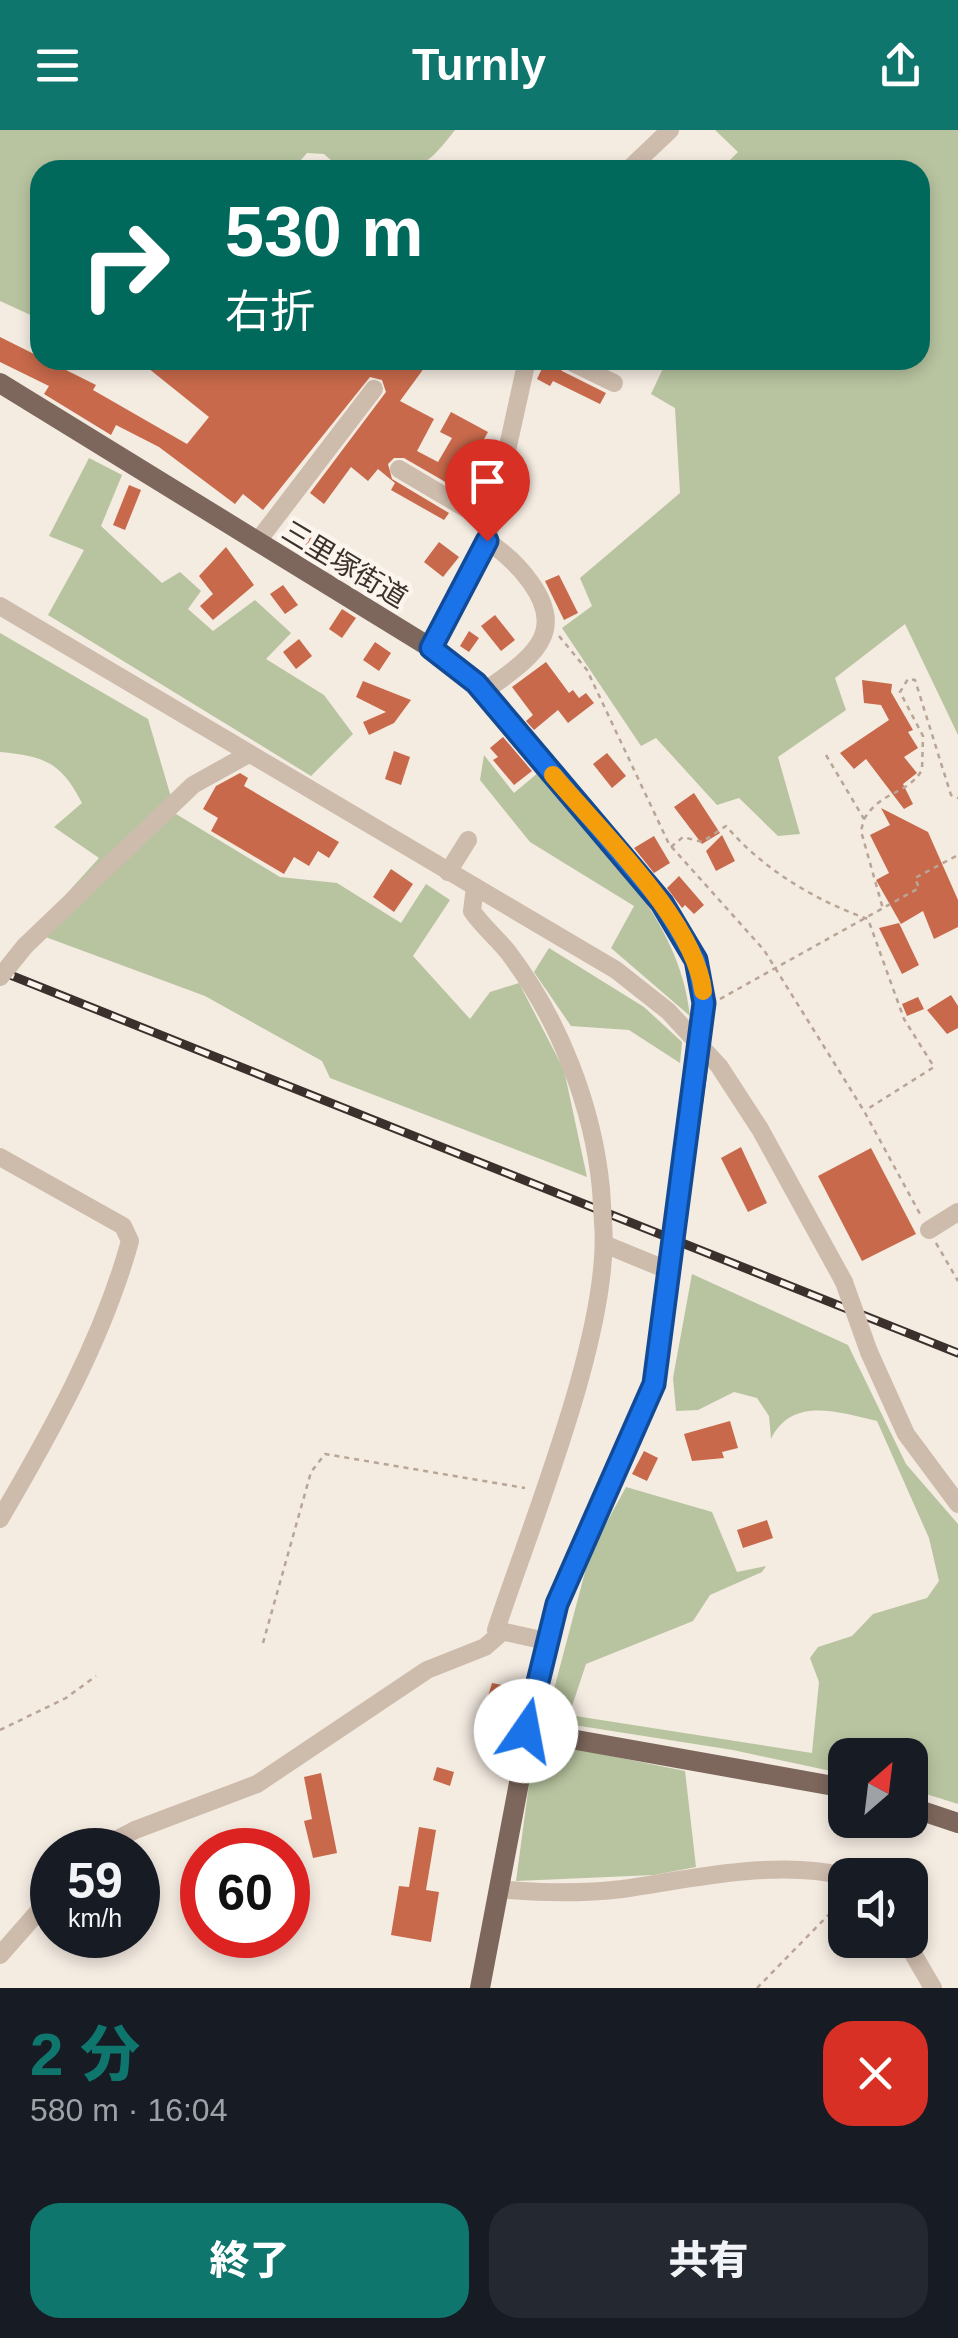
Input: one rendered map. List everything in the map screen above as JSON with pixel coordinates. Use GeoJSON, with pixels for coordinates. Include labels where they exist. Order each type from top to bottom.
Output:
{"type":"FeatureCollection","features":[{"type":"Feature","properties":{"kind":"main road","name":"三里塚街道"},"geometry":{"type":"LineString","coordinates":[[0,382],[431,648],[484,692],[662,903],[696,960],[704,1003],[698,1067],[654,1384],[557,1604],[546,1641],[480,1988]]}},
{"type":"Feature","properties":{"kind":"main road"},"geometry":{"type":"LineString","coordinates":[[526,1731],[828,1785]]}},
{"type":"Feature","properties":{"kind":"main road"},"geometry":{"type":"LineString","coordinates":[[928,1812],[958,1822]]}},
{"type":"Feature","properties":{"kind":"street"},"geometry":{"type":"LineString","coordinates":[[638,160],[670,130]]}},
{"type":"Feature","properties":{"kind":"street"},"geometry":{"type":"LineString","coordinates":[[431,648],[489,533],[525,370]]}},
{"type":"Feature","properties":{"kind":"street"},"geometry":{"type":"LineString","coordinates":[[587,370],[614,383]]}},
{"type":"Feature","properties":{"kind":"street"},"geometry":{"type":"LineString","coordinates":[[257,542],[374,388]]}},
{"type":"Feature","properties":{"kind":"street"},"geometry":{"type":"LineString","coordinates":[[399,469],[489,533],[516,562],[545,612],[546,628],[536,648],[484,692]]}},
{"type":"Feature","properties":{"kind":"street"},"geometry":{"type":"LineString","coordinates":[[0,606],[616,970],[694,1036],[739,1094],[844,1282],[869,1352],[906,1434],[958,1504]]}},
{"type":"Feature","properties":{"kind":"street"},"geometry":{"type":"LineString","coordinates":[[0,977],[25,946],[193,785],[247,755]]}},
{"type":"Feature","properties":{"kind":"street"},"geometry":{"type":"LineString","coordinates":[[448,872],[468,840]]}},
{"type":"Feature","properties":{"kind":"street"},"geometry":{"type":"LineString","coordinates":[[475,887],[472,911],[509,954],[559,1038],[591,1127],[600,1189],[604,1244],[589,1333],[496,1630],[546,1641]]}},
{"type":"Feature","properties":{"kind":"street"},"geometry":{"type":"LineString","coordinates":[[0,1157],[123,1226],[130,1240],[98,1330],[53,1425],[0,1520]]}},
{"type":"Feature","properties":{"kind":"street"},"geometry":{"type":"LineString","coordinates":[[929,1230],[958,1212]]}},
{"type":"Feature","properties":{"kind":"street"},"geometry":{"type":"LineString","coordinates":[[604,1244],[670,1272]]}},
{"type":"Feature","properties":{"kind":"street"},"geometry":{"type":"LineString","coordinates":[[140,1828],[257,1784],[427,1670],[485,1646],[502,1632]]}},
{"type":"Feature","properties":{"kind":"street"},"geometry":{"type":"LineString","coordinates":[[498,1889],[578,1892],[733,1871],[828,1875]]}},
{"type":"Feature","properties":{"kind":"street"},"geometry":{"type":"LineString","coordinates":[[0,1955],[30,1921]]}},
{"type":"Feature","properties":{"kind":"street"},"geometry":{"type":"LineString","coordinates":[[916,1958],[933,1988]]}},
{"type":"Feature","properties":{"kind":"path"},"geometry":{"type":"LineString","coordinates":[[546,628],[570,646],[587,670],[671,847],[764,950],[864,1111],[958,1281]]}},
{"type":"Feature","properties":{"kind":"path"},"geometry":{"type":"LineString","coordinates":[[883,910],[861,832],[874,801],[898,792],[922,770],[923,736],[900,692],[908,678],[915,680],[951,795],[958,798]]}},
{"type":"Feature","properties":{"kind":"path"},"geometry":{"type":"LineString","coordinates":[[826,755],[864,819]]}},
{"type":"Feature","properties":{"kind":"path"},"geometry":{"type":"LineString","coordinates":[[671,847],[684,837],[702,842],[726,826],[766,866],[868,919],[904,1020],[934,1067],[864,1111]]}},
{"type":"Feature","properties":{"kind":"path"},"geometry":{"type":"LineString","coordinates":[[704,1003],[738,993],[868,919],[919,888],[915,878],[958,856]]}},
{"type":"Feature","properties":{"kind":"path"},"geometry":{"type":"LineString","coordinates":[[263,1643],[311,1472],[325,1454],[541,1492]]}},
{"type":"Feature","properties":{"kind":"path"},"geometry":{"type":"LineString","coordinates":[[0,1730],[66,1698],[96,1676]]}},
{"type":"Feature","properties":{"kind":"path"},"geometry":{"type":"LineString","coordinates":[[757,1988],[828,1915]]}},
{"type":"Feature","properties":{"kind":"green space"},"geometry":{"type":"Polygon","coordinates":[[[0,130],[455,130],[427,160],[331,160],[324,154],[307,153],[301,160],[30,160],[30,315],[0,301],[0,130]]]}},
{"type":"Feature","properties":{"kind":"green space"},"geometry":{"type":"Polygon","coordinates":[[[715,130],[958,130],[958,735],[905,624],[835,678],[846,710],[778,757],[800,834],[778,836],[739,798],[717,805],[656,738],[641,746],[562,628],[592,606],[580,578],[680,493],[675,408],[651,394],[662,370],[930,370],[930,160],[730,160],[738,152],[715,130]]]}},
{"type":"Feature","properties":{"kind":"green space"},"geometry":{"type":"Polygon","coordinates":[[[89,458],[122,475],[101,526],[162,583],[180,572],[201,591],[188,609],[213,631],[255,600],[291,633],[266,659],[324,695],[353,734],[311,776],[48,615],[84,550],[49,536],[89,458]]]}},
{"type":"Feature","properties":{"kind":"green space"},"geometry":{"type":"Polygon","coordinates":[[[0,633],[148,719],[176,814],[280,877],[337,883],[401,923],[426,884],[450,900],[413,956],[470,1019],[490,992],[519,983],[564,1070],[587,1177],[330,1078],[322,1061],[205,996],[32,932],[99,858],[54,827],[82,803],[67,778],[40,759],[0,752],[0,633]]]}},
{"type":"Feature","properties":{"kind":"green space"},"geometry":{"type":"Polygon","coordinates":[[[484,755],[514,793],[539,772],[611,855],[671,946],[690,1016],[611,948],[634,906],[530,842],[480,780],[484,755]]]}},
{"type":"Feature","properties":{"kind":"green space"},"geometry":{"type":"Polygon","coordinates":[[[549,948],[644,1007],[682,1042],[680,1063],[629,1030],[571,1026],[534,972],[549,948]]]}},
{"type":"Feature","properties":{"kind":"green space"},"geometry":{"type":"Polygon","coordinates":[[[692,1274],[848,1345],[906,1464],[958,1524],[958,1804],[928,1795],[928,1738],[828,1738],[828,1770],[733,1750],[561,1723],[548,1712],[590,1553],[626,1487],[712,1512],[737,1572],[766,1566],[762,1572],[710,1595],[693,1621],[586,1664],[569,1715],[812,1753],[819,1682],[810,1658],[818,1647],[852,1636],[873,1614],[927,1598],[939,1581],[929,1538],[877,1421],[832,1411],[803,1412],[780,1426],[771,1439],[769,1416],[757,1398],[734,1392],[698,1410],[676,1411],[673,1378],[692,1274]]]}},
{"type":"Feature","properties":{"kind":"green space"},"geometry":{"type":"Polygon","coordinates":[[[547,1743],[685,1771],[696,1867],[654,1875],[516,1881],[533,1754],[547,1743]]]}},
{"type":"Feature","properties":{"kind":"building"},"geometry":{"type":"Polygon","coordinates":[[[0,337],[30,352],[30,370],[66,370],[187,444],[209,417],[150,370],[423,370],[400,401],[434,419],[417,451],[438,462],[452,438],[440,432],[451,412],[488,432],[477,452],[468,447],[453,473],[467,480],[461,491],[404,458],[394,458],[388,464],[392,479],[449,513],[444,520],[391,490],[395,483],[378,469],[368,481],[351,467],[324,504],[310,493],[386,392],[382,380],[370,377],[263,510],[243,494],[235,504],[159,447],[116,425],[111,435],[44,394],[49,386],[0,362],[0,337]]]}},
{"type":"Feature","properties":{"kind":"building"},"geometry":{"type":"Polygon","coordinates":[[[541,370],[561,370],[606,393],[600,404],[553,381],[550,386],[537,379],[541,370]]]}},
{"type":"Feature","properties":{"kind":"building"},"geometry":{"type":"Polygon","coordinates":[[[129,485],[141,490],[125,530],[113,525],[129,485]]]}},
{"type":"Feature","properties":{"kind":"building"},"geometry":{"type":"Polygon","coordinates":[[[312,535],[327,550],[330,546],[364,568],[354,585],[340,576],[343,572],[315,558],[302,546],[312,535]]]}},
{"type":"Feature","properties":{"kind":"building"},"geometry":{"type":"Polygon","coordinates":[[[439,542],[459,557],[443,577],[424,562],[439,542]]]}},
{"type":"Feature","properties":{"kind":"building"},"geometry":{"type":"Polygon","coordinates":[[[226,547],[254,585],[213,620],[200,606],[213,594],[199,576],[226,547]]]}},
{"type":"Feature","properties":{"kind":"building"},"geometry":{"type":"Polygon","coordinates":[[[559,575],[578,613],[564,620],[545,581],[559,575]]]}},
{"type":"Feature","properties":{"kind":"building"},"geometry":{"type":"Polygon","coordinates":[[[283,585],[298,605],[285,614],[270,594],[283,585]]]}},
{"type":"Feature","properties":{"kind":"building"},"geometry":{"type":"Polygon","coordinates":[[[342,609],[356,618],[342,638],[329,629],[342,609]]]}},
{"type":"Feature","properties":{"kind":"building"},"geometry":{"type":"Polygon","coordinates":[[[495,615],[515,640],[501,651],[481,626],[495,615]]]}},
{"type":"Feature","properties":{"kind":"building"},"geometry":{"type":"Polygon","coordinates":[[[469,631],[479,638],[469,652],[460,646],[469,631]]]}},
{"type":"Feature","properties":{"kind":"building"},"geometry":{"type":"Polygon","coordinates":[[[299,639],[312,656],[296,669],[283,652],[299,639]]]}},
{"type":"Feature","properties":{"kind":"building"},"geometry":{"type":"Polygon","coordinates":[[[375,642],[391,653],[379,671],[363,660],[375,642]]]}},
{"type":"Feature","properties":{"kind":"building"},"geometry":{"type":"Polygon","coordinates":[[[546,662],[569,693],[573,690],[579,698],[586,693],[594,703],[568,723],[558,710],[534,730],[526,721],[533,715],[512,687],[546,662]]]}},
{"type":"Feature","properties":{"kind":"building"},"geometry":{"type":"Polygon","coordinates":[[[862,680],[892,684],[891,692],[913,730],[908,732],[918,748],[904,757],[917,773],[903,784],[913,804],[904,809],[866,759],[854,769],[840,753],[889,720],[881,705],[864,703],[862,680]]]}},
{"type":"Feature","properties":{"kind":"building"},"geometry":{"type":"Polygon","coordinates":[[[363,681],[411,700],[394,723],[369,735],[363,722],[386,712],[356,697],[363,681]]]}},
{"type":"Feature","properties":{"kind":"building"},"geometry":{"type":"Polygon","coordinates":[[[503,737],[532,771],[514,785],[493,760],[498,757],[490,748],[503,737]]]}},
{"type":"Feature","properties":{"kind":"building"},"geometry":{"type":"Polygon","coordinates":[[[394,751],[410,757],[401,785],[385,779],[394,751]]]}},
{"type":"Feature","properties":{"kind":"building"},"geometry":{"type":"Polygon","coordinates":[[[607,753],[626,776],[612,788],[593,764],[607,753]]]}},
{"type":"Feature","properties":{"kind":"building"},"geometry":{"type":"Polygon","coordinates":[[[240,773],[248,778],[244,786],[339,842],[329,858],[318,851],[309,866],[294,857],[284,874],[211,831],[218,818],[203,809],[216,786],[240,773]]]}},
{"type":"Feature","properties":{"kind":"building"},"geometry":{"type":"Polygon","coordinates":[[[694,793],[720,833],[702,844],[674,807],[694,793]]]}},
{"type":"Feature","properties":{"kind":"building"},"geometry":{"type":"Polygon","coordinates":[[[881,808],[928,832],[958,900],[958,927],[934,939],[923,911],[901,924],[876,880],[889,873],[870,835],[890,825],[881,808]]]}},
{"type":"Feature","properties":{"kind":"building"},"geometry":{"type":"Polygon","coordinates":[[[722,835],[735,861],[716,871],[706,851],[722,835]]]}},
{"type":"Feature","properties":{"kind":"building"},"geometry":{"type":"Polygon","coordinates":[[[654,836],[670,863],[654,873],[634,848],[654,836]]]}},
{"type":"Feature","properties":{"kind":"building"},"geometry":{"type":"Polygon","coordinates":[[[391,869],[413,884],[394,912],[373,897],[391,869]]]}},
{"type":"Feature","properties":{"kind":"building"},"geometry":{"type":"Polygon","coordinates":[[[679,876],[704,905],[694,914],[685,905],[682,908],[667,888],[679,876]]]}},
{"type":"Feature","properties":{"kind":"building"},"geometry":{"type":"Polygon","coordinates":[[[899,923],[919,965],[902,974],[879,928],[899,923]]]}},
{"type":"Feature","properties":{"kind":"building"},"geometry":{"type":"Polygon","coordinates":[[[951,995],[958,1006],[958,1028],[947,1034],[927,1010],[951,995]]]}},
{"type":"Feature","properties":{"kind":"building"},"geometry":{"type":"Polygon","coordinates":[[[918,997],[924,1009],[907,1016],[902,1004],[918,997]]]}},
{"type":"Feature","properties":{"kind":"building"},"geometry":{"type":"Polygon","coordinates":[[[741,1147],[767,1203],[748,1212],[721,1158],[741,1147]]]}},
{"type":"Feature","properties":{"kind":"building"},"geometry":{"type":"Polygon","coordinates":[[[871,1148],[916,1234],[862,1261],[818,1176],[871,1148]]]}},
{"type":"Feature","properties":{"kind":"building"},"geometry":{"type":"Polygon","coordinates":[[[730,1421],[738,1448],[722,1452],[724,1458],[692,1461],[684,1434],[730,1421]]]}},
{"type":"Feature","properties":{"kind":"building"},"geometry":{"type":"Polygon","coordinates":[[[644,1451],[658,1458],[647,1481],[632,1474],[644,1451]]]}},
{"type":"Feature","properties":{"kind":"building"},"geometry":{"type":"Polygon","coordinates":[[[767,1520],[773,1538],[743,1548],[737,1530],[767,1520]]]}},
{"type":"Feature","properties":{"kind":"building"},"geometry":{"type":"Polygon","coordinates":[[[492,1683],[513,1687],[510,1732],[493,1728],[494,1722],[481,1720],[492,1683]]]}},
{"type":"Feature","properties":{"kind":"building"},"geometry":{"type":"Polygon","coordinates":[[[437,1767],[454,1772],[450,1786],[433,1780],[437,1767]]]}},
{"type":"Feature","properties":{"kind":"building"},"geometry":{"type":"Polygon","coordinates":[[[321,1773],[337,1853],[313,1858],[310,1828],[306,1828],[304,1821],[312,1819],[304,1777],[321,1773]]]}},
{"type":"Feature","properties":{"kind":"building"},"geometry":{"type":"Polygon","coordinates":[[[419,1827],[436,1830],[426,1890],[439,1892],[431,1942],[391,1935],[399,1886],[409,1887],[419,1827]]]}},
{"type":"Feature","properties":{"kind":"railway"},"geometry":{"type":"LineString","coordinates":[[0,971],[958,1353]]}},
{"type":"Feature","properties":{"kind":"slow traffic"},"geometry":{"type":"LineString","coordinates":[[553,775],[662,903],[696,960],[703,991]]}},
{"type":"Feature","properties":{"kind":"route"},"geometry":{"type":"LineString","coordinates":[[487,541],[431,648],[476,683],[662,903],[696,960],[704,1003],[654,1384],[557,1604],[526,1731]]}}]}
